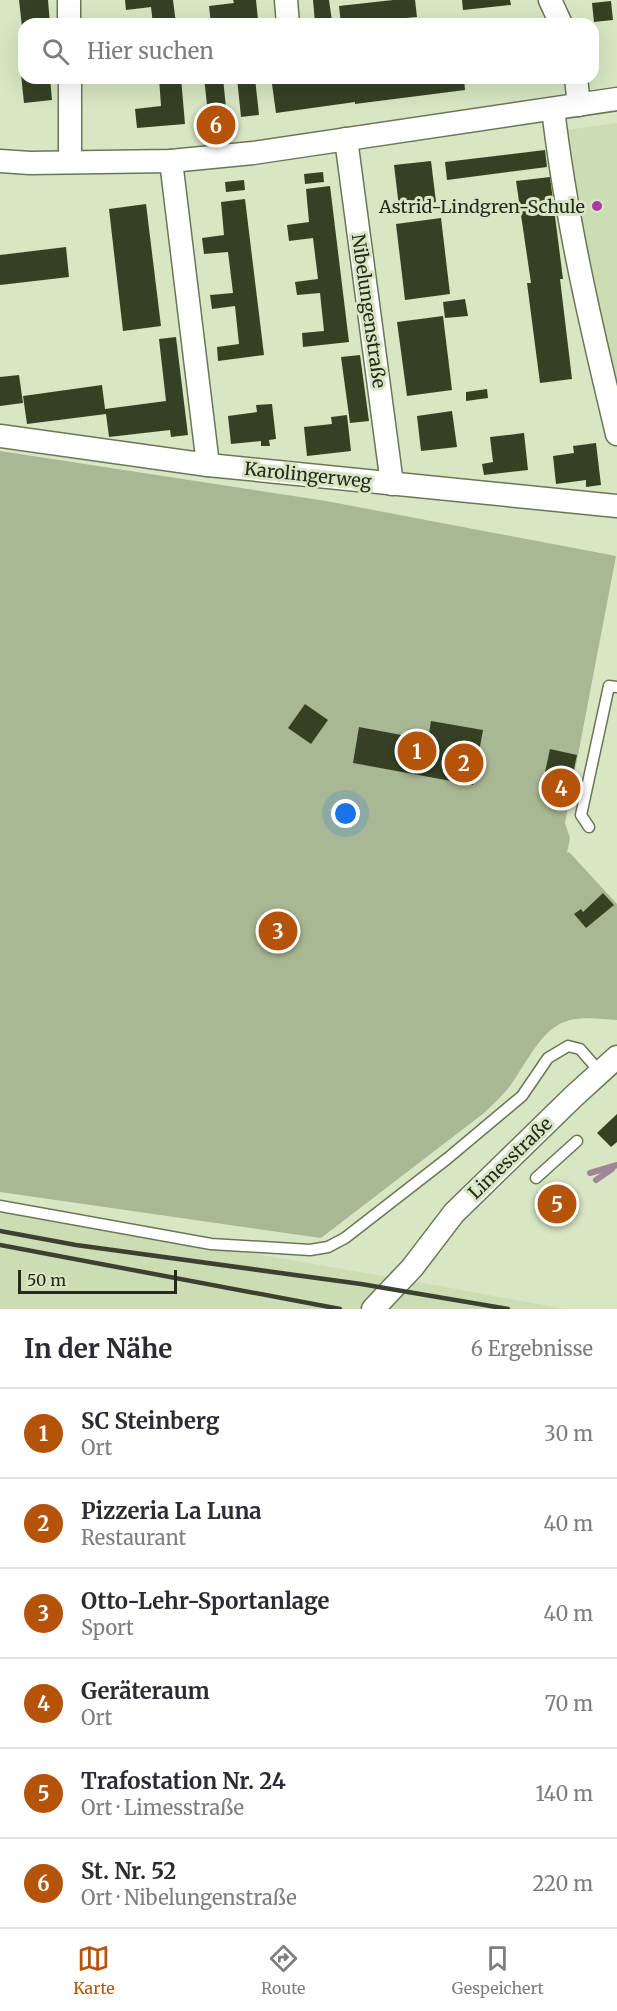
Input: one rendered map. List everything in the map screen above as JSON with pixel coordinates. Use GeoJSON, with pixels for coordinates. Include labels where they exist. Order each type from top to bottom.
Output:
{"type":"FeatureCollection","features":[{"type":"Feature","properties":{"kind":"street"},"geometry":{"type":"LineString","coordinates":[[69,0],[69,18]]}},
{"type":"Feature","properties":{"kind":"street"},"geometry":{"type":"LineString","coordinates":[[286,0],[288,18]]}},
{"type":"Feature","properties":{"kind":"street"},"geometry":{"type":"LineString","coordinates":[[550,0],[558,18]]}},
{"type":"Feature","properties":{"kind":"street"},"geometry":{"type":"LineString","coordinates":[[70,84],[70,162]]}},
{"type":"Feature","properties":{"kind":"street"},"geometry":{"type":"LineString","coordinates":[[577,84],[579,105]]}},
{"type":"Feature","properties":{"kind":"street"},"geometry":{"type":"LineString","coordinates":[[0,161],[171,160],[254,153],[617,99]]}},
{"type":"Feature","properties":{"kind":"street"},"geometry":{"type":"LineString","coordinates":[[553,109],[561,176],[587,309],[617,434]]}},
{"type":"Feature","properties":{"kind":"street","name":"Nibelungenstraße"},"geometry":{"type":"LineString","coordinates":[[346,139],[392,484]]}},
{"type":"Feature","properties":{"kind":"street"},"geometry":{"type":"LineString","coordinates":[[171,160],[208,465]]}},
{"type":"Feature","properties":{"kind":"street","name":"Karolingerweg"},"geometry":{"type":"LineString","coordinates":[[0,436],[208,465],[617,506]]}},
{"type":"Feature","properties":{"kind":"street","name":"Limesstraße"},"geometry":{"type":"LineString","coordinates":[[373,1309],[411,1268],[454,1213],[617,1057]]}},
{"type":"Feature","properties":{"kind":"lane"},"geometry":{"type":"LineString","coordinates":[[589,827],[581,814],[609,686],[617,687]]}},
{"type":"Feature","properties":{"kind":"lane"},"geometry":{"type":"LineString","coordinates":[[0,1206],[211,1244],[310,1250],[328,1248],[345,1238],[448,1158],[522,1096],[548,1058],[568,1046],[580,1049],[600,1072]]}},
{"type":"Feature","properties":{"kind":"lane"},"geometry":{"type":"LineString","coordinates":[[536,1178],[577,1141]]}},
{"type":"Feature","properties":{"kind":"shaded area","name":"Astrid-Lindgren-Schule"},"geometry":{"type":"Polygon","coordinates":[[[617,123],[617,398],[588,282],[567,130],[617,123]]]}},
{"type":"Feature","properties":{"kind":"shaded area"},"geometry":{"type":"Polygon","coordinates":[[[0,451],[326,501],[616,556],[565,823],[570,838],[567,853],[569,852],[617,904],[617,1020],[572,1020],[551,1030],[538,1044],[510,1086],[484,1113],[321,1238],[0,1192],[0,451]]]}},
{"type":"Feature","properties":{"kind":"shaded area"},"geometry":{"type":"Polygon","coordinates":[[[0,1210],[435,1285],[564,1309],[0,1309],[0,1210]]]}},
{"type":"Feature","properties":{"kind":"building"},"geometry":{"type":"Polygon","coordinates":[[[19,0],[48,0],[50,18],[21,18],[19,0]]]}},
{"type":"Feature","properties":{"kind":"building"},"geometry":{"type":"Polygon","coordinates":[[[125,0],[173,0],[175,18],[152,18],[151,7],[126,10],[125,0]]]}},
{"type":"Feature","properties":{"kind":"building"},"geometry":{"type":"Polygon","coordinates":[[[233,0],[256,0],[258,18],[210,18],[209,6],[234,3],[233,0]]]}},
{"type":"Feature","properties":{"kind":"building"},"geometry":{"type":"Polygon","coordinates":[[[313,0],[329,0],[332,18],[315,18],[313,0]]]}},
{"type":"Feature","properties":{"kind":"building"},"geometry":{"type":"Polygon","coordinates":[[[415,0],[417,17],[340,18],[339,6],[415,0]]]}},
{"type":"Feature","properties":{"kind":"building"},"geometry":{"type":"Polygon","coordinates":[[[462,0],[510,0],[511,5],[463,10],[462,0]]]}},
{"type":"Feature","properties":{"kind":"building"},"geometry":{"type":"Polygon","coordinates":[[[611,1],[613,20],[599,21],[599,18],[594,18],[592,3],[611,1]]]}},
{"type":"Feature","properties":{"kind":"building"},"geometry":{"type":"Polygon","coordinates":[[[22,84],[51,84],[52,100],[24,103],[22,84]]]}},
{"type":"Feature","properties":{"kind":"building"},"geometry":{"type":"Polygon","coordinates":[[[159,84],[182,84],[185,124],[137,128],[135,109],[161,106],[159,84]]]}},
{"type":"Feature","properties":{"kind":"building"},"geometry":{"type":"Polygon","coordinates":[[[205,84],[224,84],[227,118],[223,119],[224,129],[210,131],[205,84]]]}},
{"type":"Feature","properties":{"kind":"building"},"geometry":{"type":"Polygon","coordinates":[[[238,84],[256,84],[259,115],[241,117],[238,84]]]}},
{"type":"Feature","properties":{"kind":"building"},"geometry":{"type":"Polygon","coordinates":[[[272,84],[464,84],[465,90],[276,113],[272,84]]]}},
{"type":"Feature","properties":{"kind":"building"},"geometry":{"type":"Polygon","coordinates":[[[545,150],[547,167],[447,180],[445,162],[545,150]]]}},
{"type":"Feature","properties":{"kind":"building"},"geometry":{"type":"Polygon","coordinates":[[[431,161],[436,202],[399,207],[394,165],[431,161]]]}},
{"type":"Feature","properties":{"kind":"building"},"geometry":{"type":"Polygon","coordinates":[[[323,172],[324,182],[305,184],[304,174],[323,172]]]}},
{"type":"Feature","properties":{"kind":"building"},"geometry":{"type":"Polygon","coordinates":[[[550,177],[563,279],[560,279],[572,379],[540,383],[527,283],[531,283],[516,181],[550,177]]]}},
{"type":"Feature","properties":{"kind":"building"},"geometry":{"type":"Polygon","coordinates":[[[244,180],[245,190],[226,192],[225,182],[244,180]]]}},
{"type":"Feature","properties":{"kind":"building"},"geometry":{"type":"Polygon","coordinates":[[[330,186],[349,342],[303,347],[302,333],[324,331],[320,293],[297,295],[295,282],[318,279],[313,238],[289,241],[287,225],[309,222],[306,189],[330,186]]]}},
{"type":"Feature","properties":{"kind":"building"},"geometry":{"type":"Polygon","coordinates":[[[245,199],[264,355],[218,361],[217,347],[239,344],[235,306],[212,309],[210,295],[233,293],[228,252],[204,254],[202,238],[224,235],[221,202],[245,199]]]}},
{"type":"Feature","properties":{"kind":"building"},"geometry":{"type":"Polygon","coordinates":[[[146,204],[161,326],[123,331],[109,209],[146,204]]]}},
{"type":"Feature","properties":{"kind":"building"},"geometry":{"type":"Polygon","coordinates":[[[441,218],[450,294],[405,300],[396,224],[441,218]]]}},
{"type":"Feature","properties":{"kind":"building"},"geometry":{"type":"Polygon","coordinates":[[[66,247],[69,277],[0,285],[0,255],[66,247]]]}},
{"type":"Feature","properties":{"kind":"building"},"geometry":{"type":"Polygon","coordinates":[[[465,299],[468,316],[445,318],[443,302],[465,299]]]}},
{"type":"Feature","properties":{"kind":"building"},"geometry":{"type":"Polygon","coordinates":[[[443,316],[452,390],[407,396],[397,322],[443,316]]]}},
{"type":"Feature","properties":{"kind":"building"},"geometry":{"type":"Polygon","coordinates":[[[176,337],[188,435],[171,437],[170,430],[109,437],[106,414],[27,424],[23,396],[102,385],[105,409],[166,401],[159,339],[176,337]]]}},
{"type":"Feature","properties":{"kind":"building"},"geometry":{"type":"Polygon","coordinates":[[[360,355],[369,421],[350,423],[341,357],[360,355]]]}},
{"type":"Feature","properties":{"kind":"building"},"geometry":{"type":"Polygon","coordinates":[[[19,375],[23,403],[0,406],[0,377],[19,375]]]}},
{"type":"Feature","properties":{"kind":"building"},"geometry":{"type":"Polygon","coordinates":[[[487,389],[488,398],[466,401],[466,392],[487,389]]]}},
{"type":"Feature","properties":{"kind":"building"},"geometry":{"type":"Polygon","coordinates":[[[272,404],[276,439],[269,440],[270,446],[261,446],[261,441],[231,444],[228,416],[257,412],[256,405],[272,404]]]}},
{"type":"Feature","properties":{"kind":"building"},"geometry":{"type":"Polygon","coordinates":[[[452,411],[457,447],[421,451],[417,416],[452,411]]]}},
{"type":"Feature","properties":{"kind":"building"},"geometry":{"type":"Polygon","coordinates":[[[347,415],[351,451],[307,456],[304,427],[332,424],[331,417],[347,415]]]}},
{"type":"Feature","properties":{"kind":"building"},"geometry":{"type":"Polygon","coordinates":[[[524,433],[528,470],[484,475],[482,464],[493,462],[490,437],[524,433]]]}},
{"type":"Feature","properties":{"kind":"building"},"geometry":{"type":"Polygon","coordinates":[[[596,443],[601,485],[586,487],[586,480],[556,484],[553,456],[574,453],[573,446],[596,443]]]}},
{"type":"Feature","properties":{"kind":"building"},"geometry":{"type":"Polygon","coordinates":[[[305,704],[328,720],[311,744],[288,728],[305,704]]]}},
{"type":"Feature","properties":{"kind":"building"},"geometry":{"type":"Polygon","coordinates":[[[431,721],[483,730],[473,785],[353,763],[359,727],[428,740],[431,721]]]}},
{"type":"Feature","properties":{"kind":"building"},"geometry":{"type":"Polygon","coordinates":[[[550,749],[577,755],[566,806],[548,802],[554,774],[545,772],[550,749]]]}},
{"type":"Feature","properties":{"kind":"building"},"geometry":{"type":"Polygon","coordinates":[[[603,893],[614,905],[586,928],[574,914],[581,909],[583,912],[603,893]]]}},
{"type":"Feature","properties":{"kind":"building"},"geometry":{"type":"Polygon","coordinates":[[[617,1114],[617,1142],[611,1147],[597,1133],[617,1114]]]}},
{"type":"Feature","properties":{"kind":"building"},"geometry":{"type":"Polygon","coordinates":[[[549,1183],[577,1215],[565,1225],[537,1193],[549,1183]]]}},
{"type":"Feature","properties":{"kind":"waterway"},"geometry":{"type":"LineString","coordinates":[[590,1173],[617,1165]]}},
{"type":"Feature","properties":{"kind":"waterway"},"geometry":{"type":"LineString","coordinates":[[596,1180],[612,1169]]}},
{"type":"Feature","properties":{"kind":"railway"},"geometry":{"type":"LineString","coordinates":[[0,1231],[76,1245],[361,1284],[508,1309]]}},
{"type":"Feature","properties":{"kind":"railway"},"geometry":{"type":"LineString","coordinates":[[0,1245],[340,1309]]}},
{"type":"Feature","properties":{"kind":"place","name":"St. Nr. 52"},"geometry":{"type":"Point","coordinates":[216,125]}},
{"type":"Feature","properties":{"kind":"place","name":"Astrid-Lindgren-Schule"},"geometry":{"type":"Point","coordinates":[597,206]}},
{"type":"Feature","properties":{"kind":"place","name":"SC Steinberg"},"geometry":{"type":"Point","coordinates":[417,751]}},
{"type":"Feature","properties":{"kind":"place","name":"Pizzeria La Luna"},"geometry":{"type":"Point","coordinates":[464,763]}},
{"type":"Feature","properties":{"kind":"place","name":"Geräteraum"},"geometry":{"type":"Point","coordinates":[561,788]}},
{"type":"Feature","properties":{"kind":"place","name":"Otto-Lehr-Sportanlage"},"geometry":{"type":"Point","coordinates":[278,931]}},
{"type":"Feature","properties":{"kind":"place","name":"Trafostation Nr. 24"},"geometry":{"type":"Point","coordinates":[557,1204]}}]}
